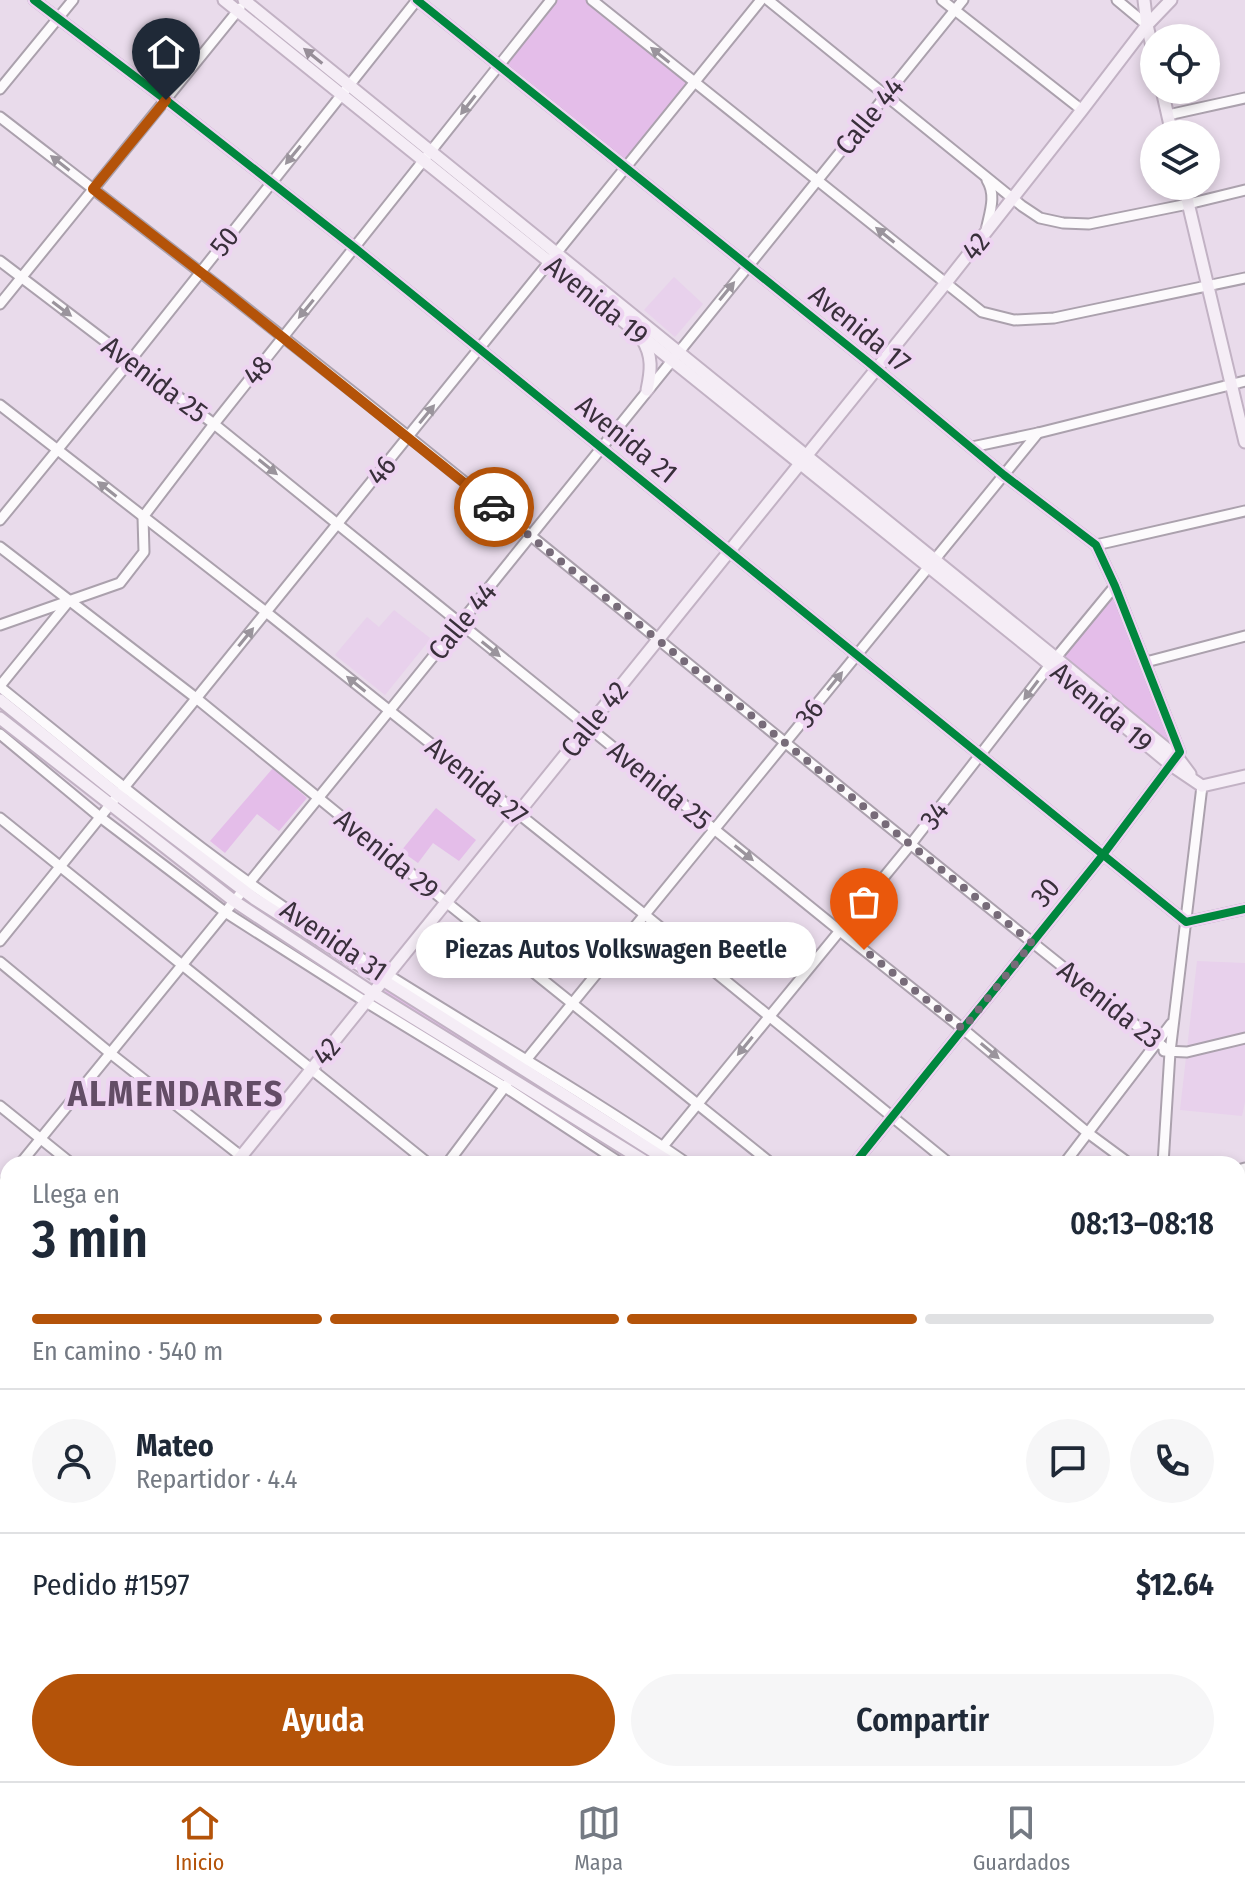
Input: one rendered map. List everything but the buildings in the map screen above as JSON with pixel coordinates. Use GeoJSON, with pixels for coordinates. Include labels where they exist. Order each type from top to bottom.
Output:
{"type":"FeatureCollection","features":[{"type":"Feature","properties":{"kind":"main road","name":"Avenida 19"},"geometry":{"type":"LineString","coordinates":[[224,0],[346,90]]}},
{"type":"Feature","properties":{"kind":"main road","name":"Avenida 19"},"geometry":{"type":"LineString","coordinates":[[245,0],[346,90],[1053,661],[1202,786]]}},
{"type":"Feature","properties":{"kind":"main road"},"geometry":{"type":"LineString","coordinates":[[1144,0],[1147,24]]}},
{"type":"Feature","properties":{"kind":"main road"},"geometry":{"type":"LineString","coordinates":[[1148,24],[1171,0]]}},
{"type":"Feature","properties":{"kind":"main road","name":"42"},"geometry":{"type":"LineString","coordinates":[[803,460],[1013,199],[1140,34]]}},
{"type":"Feature","properties":{"kind":"main road"},"geometry":{"type":"LineString","coordinates":[[1165,104],[1169,120]]}},
{"type":"Feature","properties":{"kind":"main road"},"geometry":{"type":"LineString","coordinates":[[1187,200],[1245,442]]}},
{"type":"Feature","properties":{"kind":"main road","name":"Avenida 19"},"geometry":{"type":"LineString","coordinates":[[553,257],[638,332],[675,356]]}},
{"type":"Feature","properties":{"kind":"main road"},"geometry":{"type":"LineString","coordinates":[[638,332],[650,357],[651,373],[647,390]]}},
{"type":"Feature","properties":{"kind":"main road","name":"Calle 42"},"geometry":{"type":"LineString","coordinates":[[385,978],[803,460]]}},
{"type":"Feature","properties":{"kind":"main road","name":"Avenida 31"},"geometry":{"type":"LineString","coordinates":[[0,700],[117,796],[234,901],[369,997],[508,1083],[635,1156]]}},
{"type":"Feature","properties":{"kind":"main road","name":"Avenida 31"},"geometry":{"type":"LineString","coordinates":[[0,718],[245,886],[666,1156]]}},
{"type":"Feature","properties":{"kind":"main road"},"geometry":{"type":"LineString","coordinates":[[1202,786],[1245,776]]}},
{"type":"Feature","properties":{"kind":"main road","name":"42"},"geometry":{"type":"LineString","coordinates":[[247,1156],[311,1069],[385,978]]}},
{"type":"Feature","properties":{"kind":"street","name":"Avenida 21"},"geometry":{"type":"LineString","coordinates":[[34,0],[355,248],[1186,922]]}},
{"type":"Feature","properties":{"kind":"street"},"geometry":{"type":"LineString","coordinates":[[0,89],[73,0]]}},
{"type":"Feature","properties":{"kind":"street"},"geometry":{"type":"LineString","coordinates":[[0,304],[245,0]]}},
{"type":"Feature","properties":{"kind":"street","name":"Avenida 17"},"geometry":{"type":"LineString","coordinates":[[417,0],[1004,475],[1096,545],[1180,752],[1174,761]]}},
{"type":"Feature","properties":{"kind":"street","name":"50"},"geometry":{"type":"LineString","coordinates":[[0,520],[417,0]]}},
{"type":"Feature","properties":{"kind":"street","name":"48"},"geometry":{"type":"LineString","coordinates":[[143,517],[551,0]]}},
{"type":"Feature","properties":{"kind":"street"},"geometry":{"type":"LineString","coordinates":[[592,0],[982,312],[1024,321],[1054,318],[1245,278]]}},
{"type":"Feature","properties":{"kind":"street","name":"46"},"geometry":{"type":"LineString","coordinates":[[0,941],[761,0]]}},
{"type":"Feature","properties":{"kind":"street"},"geometry":{"type":"LineString","coordinates":[[768,0],[985,177],[1040,218],[1089,224],[1245,190]]}},
{"type":"Feature","properties":{"kind":"street"},"geometry":{"type":"LineString","coordinates":[[942,0],[1082,110]]}},
{"type":"Feature","properties":{"kind":"street","name":"Calle 44"},"geometry":{"type":"LineString","coordinates":[[26,1156],[963,0]]}},
{"type":"Feature","properties":{"kind":"street"},"geometry":{"type":"LineString","coordinates":[[1117,0],[1146,24]]}},
{"type":"Feature","properties":{"kind":"street"},"geometry":{"type":"LineString","coordinates":[[1168,115],[1245,98]]}},
{"type":"Feature","properties":{"kind":"street","name":"Avenida 23"},"geometry":{"type":"LineString","coordinates":[[0,117],[408,436],[1170,1052]]}},
{"type":"Feature","properties":{"kind":"street"},"geometry":{"type":"LineString","coordinates":[[985,177],[993,197],[985,234]]}},
{"type":"Feature","properties":{"kind":"street","name":"Avenida 25"},"geometry":{"type":"LineString","coordinates":[[0,261],[214,424],[1119,1156]]}},
{"type":"Feature","properties":{"kind":"street"},"geometry":{"type":"LineString","coordinates":[[972,447],[1245,381]]}},
{"type":"Feature","properties":{"kind":"street","name":"Avenida 27"},"geometry":{"type":"LineString","coordinates":[[0,405],[390,710],[940,1156]]}},
{"type":"Feature","properties":{"kind":"street","name":"36"},"geometry":{"type":"LineString","coordinates":[[523,1064],[1038,433]]}},
{"type":"Feature","properties":{"kind":"street"},"geometry":{"type":"LineString","coordinates":[[1096,545],[1245,511]]}},
{"type":"Feature","properties":{"kind":"street"},"geometry":{"type":"LineString","coordinates":[[0,625],[120,583],[144,552],[143,517]]}},
{"type":"Feature","properties":{"kind":"street","name":"Avenida 29"},"geometry":{"type":"LineString","coordinates":[[0,547],[196,698],[762,1156]]}},
{"type":"Feature","properties":{"kind":"street","name":"34"},"geometry":{"type":"LineString","coordinates":[[660,1150],[911,844],[1115,586]]}},
{"type":"Feature","properties":{"kind":"street"},"geometry":{"type":"LineString","coordinates":[[0,687],[69,601]]}},
{"type":"Feature","properties":{"kind":"street"},"geometry":{"type":"LineString","coordinates":[[1146,662],[1245,636]]}},
{"type":"Feature","properties":{"kind":"street","name":"Avenida 31"},"geometry":{"type":"LineString","coordinates":[[0,687],[117,796]]}},
{"type":"Feature","properties":{"kind":"street","name":"Avenida 31"},"geometry":{"type":"LineString","coordinates":[[0,734],[100,817],[225,912],[369,997]]}},
{"type":"Feature","properties":{"kind":"street","name":"30"},"geometry":{"type":"LineString","coordinates":[[861,1156],[1102,856],[1174,761]]}},
{"type":"Feature","properties":{"kind":"street"},"geometry":{"type":"LineString","coordinates":[[1164,1156],[1173,1021],[1202,786]]}},
{"type":"Feature","properties":{"kind":"street"},"geometry":{"type":"LineString","coordinates":[[0,818],[419,1156]]}},
{"type":"Feature","properties":{"kind":"street"},"geometry":{"type":"LineString","coordinates":[[1186,922],[1245,909]]}},
{"type":"Feature","properties":{"kind":"street"},"geometry":{"type":"LineString","coordinates":[[0,962],[237,1156]]}},
{"type":"Feature","properties":{"kind":"street"},"geometry":{"type":"LineString","coordinates":[[1070,1156],[1173,1021]]}},
{"type":"Feature","properties":{"kind":"street"},"geometry":{"type":"LineString","coordinates":[[1150,1052],[1187,1052],[1245,1038]]}},
{"type":"Feature","properties":{"kind":"street"},"geometry":{"type":"LineString","coordinates":[[453,1156],[508,1083]]}},
{"type":"Feature","properties":{"kind":"street","name":"Avenida 31"},"geometry":{"type":"LineString","coordinates":[[508,1083],[611,1156]]}},
{"type":"Feature","properties":{"kind":"street"},"geometry":{"type":"LineString","coordinates":[[0,1106],[62,1156]]}},
{"type":"Feature","properties":{"kind":"street","name":"Avenida 31"},"geometry":{"type":"LineString","coordinates":[[660,1150],[672,1156]]}},
{"type":"Feature","properties":{"kind":"shaded area"},"geometry":{"type":"Polygon","coordinates":[[[551,0],[592,0],[695,83],[626,168],[499,66],[551,0]]]}},
{"type":"Feature","properties":{"kind":"shaded area"},"geometry":{"type":"Polygon","coordinates":[[[674,277],[703,304],[675,337],[644,310],[674,277]]]}},
{"type":"Feature","properties":{"kind":"shaded area"},"geometry":{"type":"Polygon","coordinates":[[[1114,592],[1173,742],[1170,745],[1061,656],[1114,592]]]}},
{"type":"Feature","properties":{"kind":"shaded area"},"geometry":{"type":"Polygon","coordinates":[[[394,610],[430,638],[385,695],[335,655],[367,617],[379,627],[394,610]]]}},
{"type":"Feature","properties":{"kind":"shaded area"},"geometry":{"type":"Polygon","coordinates":[[[273,768],[307,798],[279,831],[257,814],[225,853],[210,841],[273,768]]]}},
{"type":"Feature","properties":{"kind":"shaded area"},"geometry":{"type":"Polygon","coordinates":[[[436,808],[476,840],[459,861],[433,843],[418,863],[401,851],[436,808]]]}},
{"type":"Feature","properties":{"kind":"shaded area"},"geometry":{"type":"Polygon","coordinates":[[[1197,961],[1245,963],[1245,1102],[1242,1116],[1180,1110],[1197,961]]]}},
{"type":"Feature","properties":{"kind":"shaded area"},"geometry":{"type":"Polygon","coordinates":[[[386,990],[652,1156],[646,1156],[384,993],[386,990]]]}},
{"type":"Feature","properties":{"kind":"cycle path"},"geometry":{"type":"LineString","coordinates":[[34,0],[355,248],[1186,922],[1245,909]]}},
{"type":"Feature","properties":{"kind":"cycle path"},"geometry":{"type":"LineString","coordinates":[[417,0],[1004,475],[1096,545],[1180,752],[1102,856],[860,1156]]}},
{"type":"Feature","properties":{"kind":"way so far"},"geometry":{"type":"LineString","coordinates":[[494,507],[1032,943],[963,1029],[864,950]]}},
{"type":"Feature","properties":{"kind":"place","name":"Piezas Autos Volkswagen Beetle"},"geometry":{"type":"Point","coordinates":[864,950]}},
{"type":"Feature","properties":{"kind":"district","name":"ALMENDARES"},"geometry":{"type":"Point","coordinates":[176,1093]}},
{"type":"Feature","properties":{"kind":"route"},"geometry":{"type":"LineString","coordinates":[[166,100],[93,189],[494,507]]}}]}
